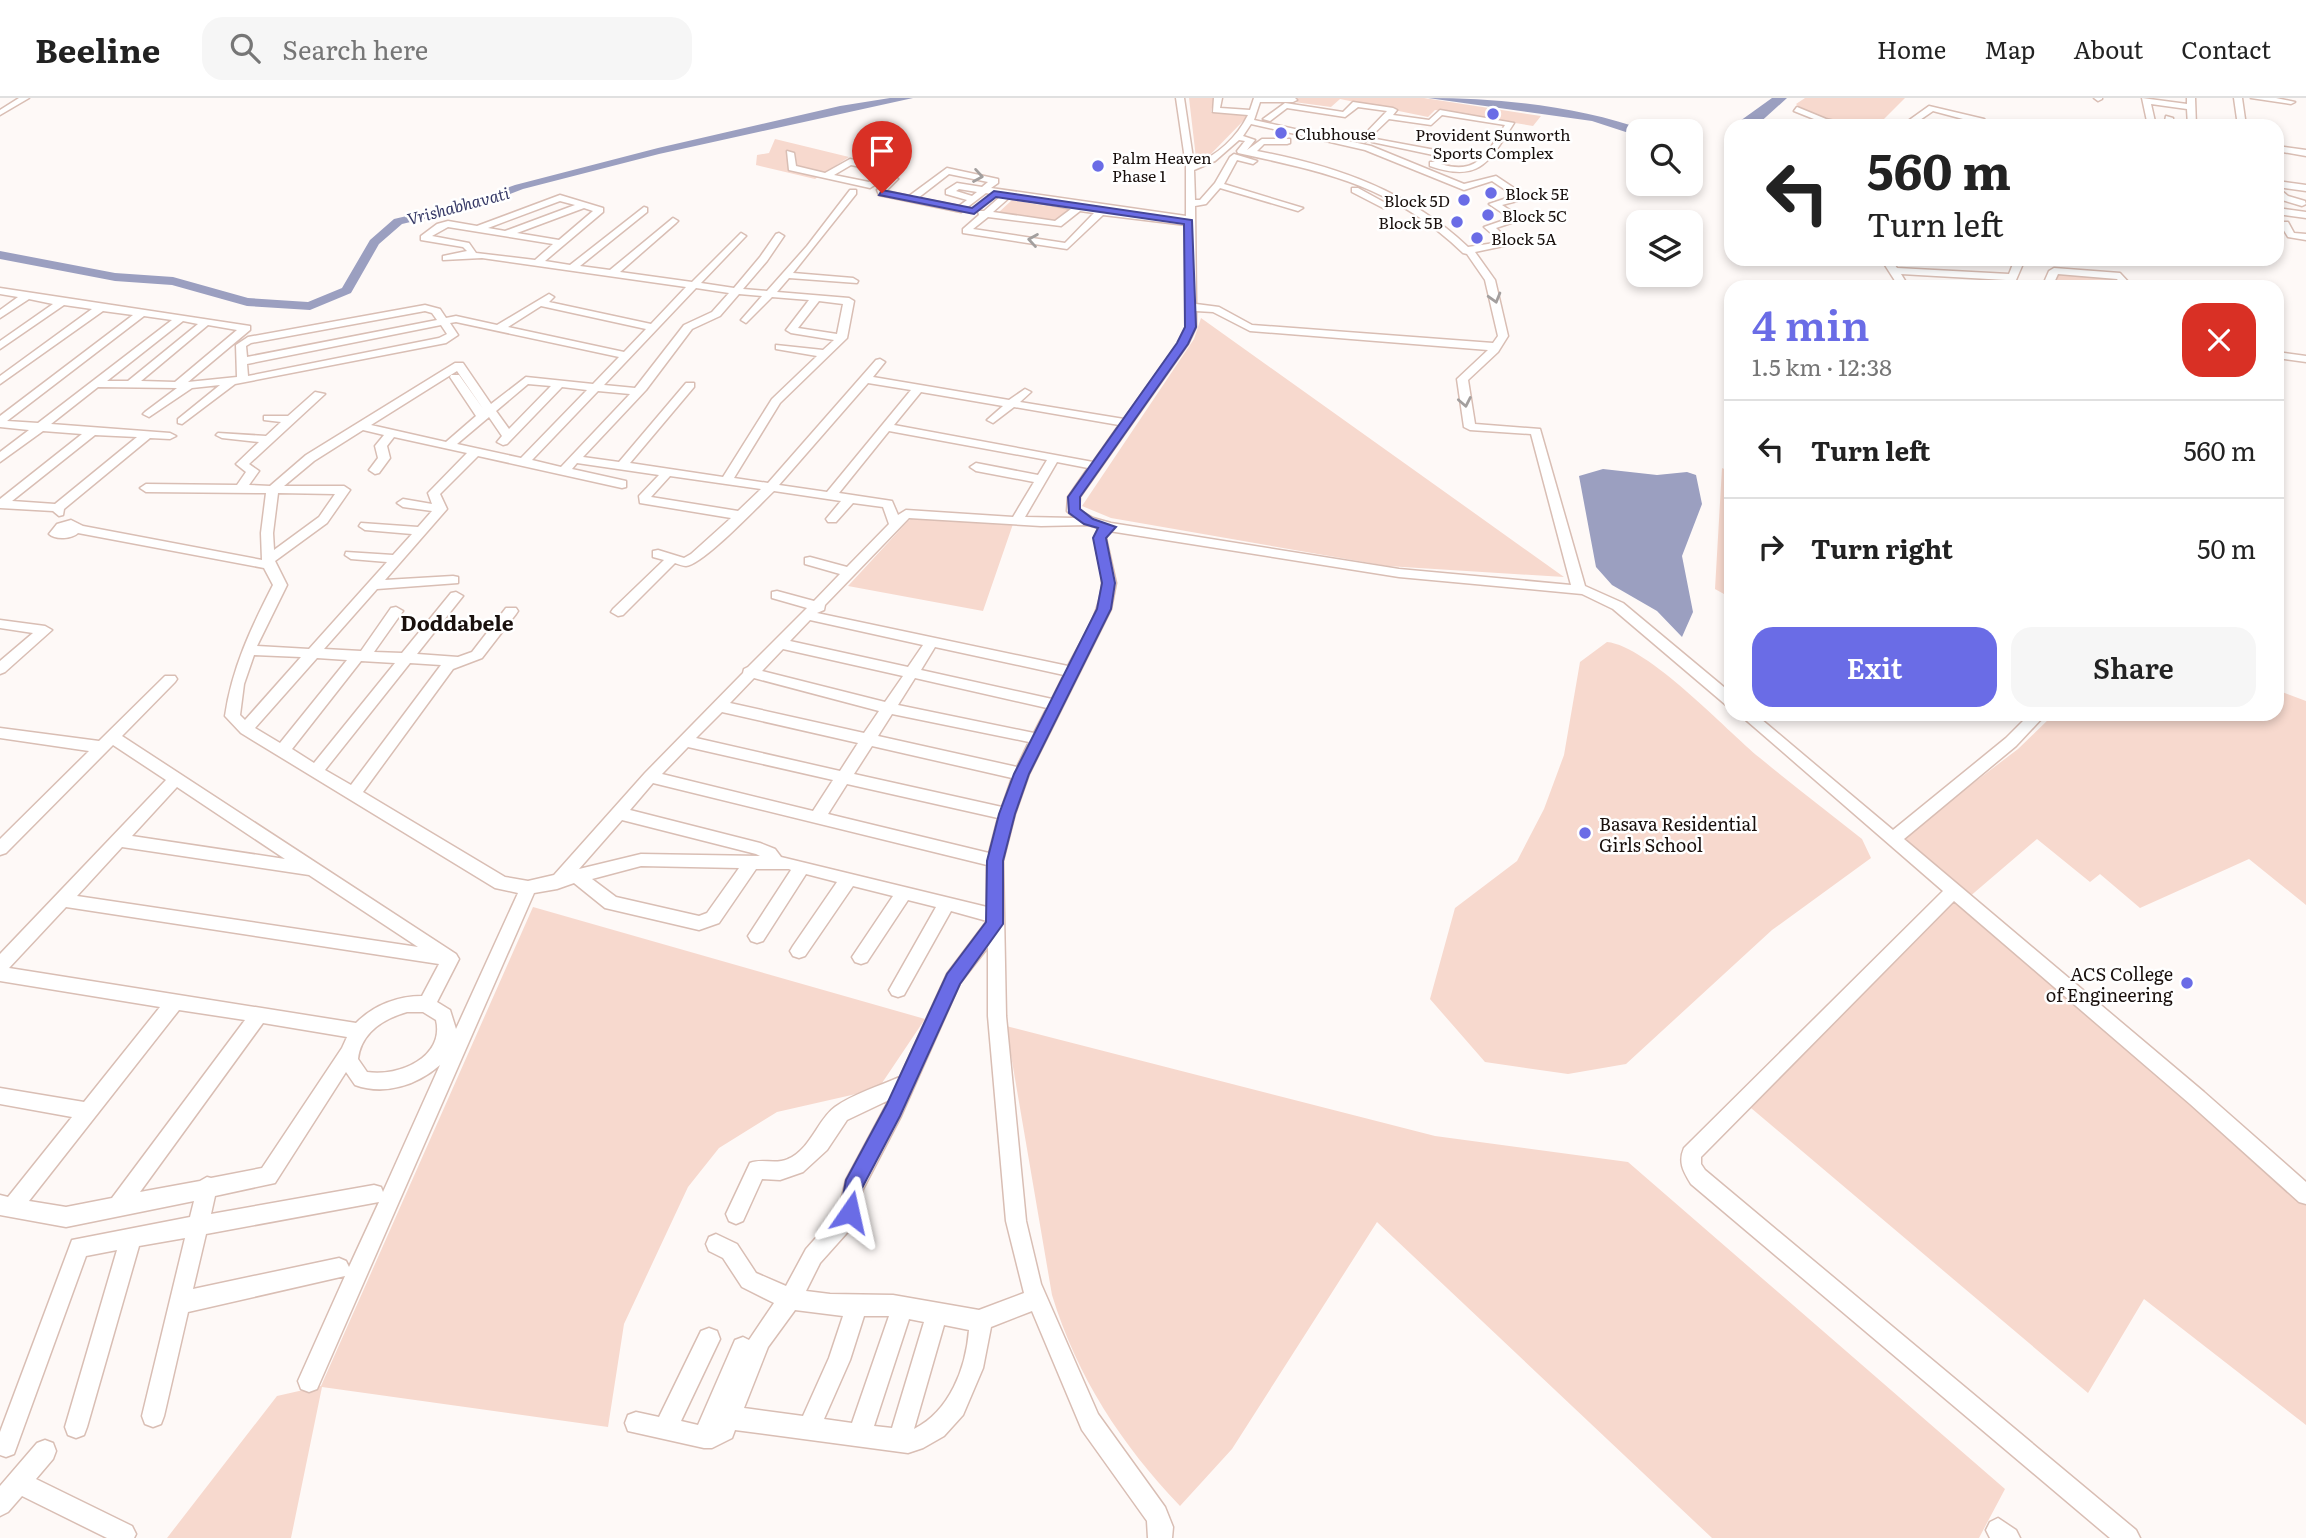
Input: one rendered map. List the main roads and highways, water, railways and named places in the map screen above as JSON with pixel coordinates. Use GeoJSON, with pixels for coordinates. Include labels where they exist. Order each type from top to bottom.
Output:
{"type":"FeatureCollection","features":[{"type":"Feature","properties":{"kind":"water"},"geometry":{"type":"Polygon","coordinates":[[[1428,98],[1540,105],[1622,122],[1626,123],[1626,132],[1592,121],[1428,98]]]}},
{"type":"Feature","properties":{"kind":"water"},"geometry":{"type":"Polygon","coordinates":[[[1772,98],[1787,98],[1764,119],[1743,119],[1772,98]]]}},
{"type":"Feature","properties":{"kind":"water"},"geometry":{"type":"Polygon","coordinates":[[[1603,469],[1657,475],[1687,472],[1696,475],[1702,504],[1682,556],[1693,612],[1682,637],[1657,611],[1612,585],[1596,567],[1579,476],[1603,469]]]}},
{"type":"Feature","properties":{"kind":"waterway","name":"Vrishabhavati"},"geometry":{"type":"LineString","coordinates":[[0,255],[115,277],[173,281],[247,302],[310,306],[347,290],[374,242],[398,221],[474,204],[519,187],[658,151],[840,109],[908,98]]}},
{"type":"Feature","properties":{"kind":"place","name":"Provident Sunworth Sports Complex"},"geometry":{"type":"Point","coordinates":[1493,114]}},
{"type":"Feature","properties":{"kind":"place","name":"Clubhouse"},"geometry":{"type":"Point","coordinates":[1281,133]}},
{"type":"Feature","properties":{"kind":"place","name":"Palm Heaven Phase 1"},"geometry":{"type":"Point","coordinates":[1098,166]}},
{"type":"Feature","properties":{"kind":"place","name":"Block 5E"},"geometry":{"type":"Point","coordinates":[1491,193]}},
{"type":"Feature","properties":{"kind":"place","name":"Block 5D"},"geometry":{"type":"Point","coordinates":[1464,200]}},
{"type":"Feature","properties":{"kind":"place","name":"Block 5C"},"geometry":{"type":"Point","coordinates":[1488,215]}},
{"type":"Feature","properties":{"kind":"place","name":"Block 5B"},"geometry":{"type":"Point","coordinates":[1457,222]}},
{"type":"Feature","properties":{"kind":"place","name":"Block 5A"},"geometry":{"type":"Point","coordinates":[1477,238]}},
{"type":"Feature","properties":{"kind":"place","name":"Basava Residential Girls School"},"geometry":{"type":"Point","coordinates":[1585,833]}},
{"type":"Feature","properties":{"kind":"place","name":"ACS College of Engineering"},"geometry":{"type":"Point","coordinates":[2187,983]}},
{"type":"Feature","properties":{"kind":"district","name":"Doddabele"},"geometry":{"type":"Point","coordinates":[457,621]}}]}
